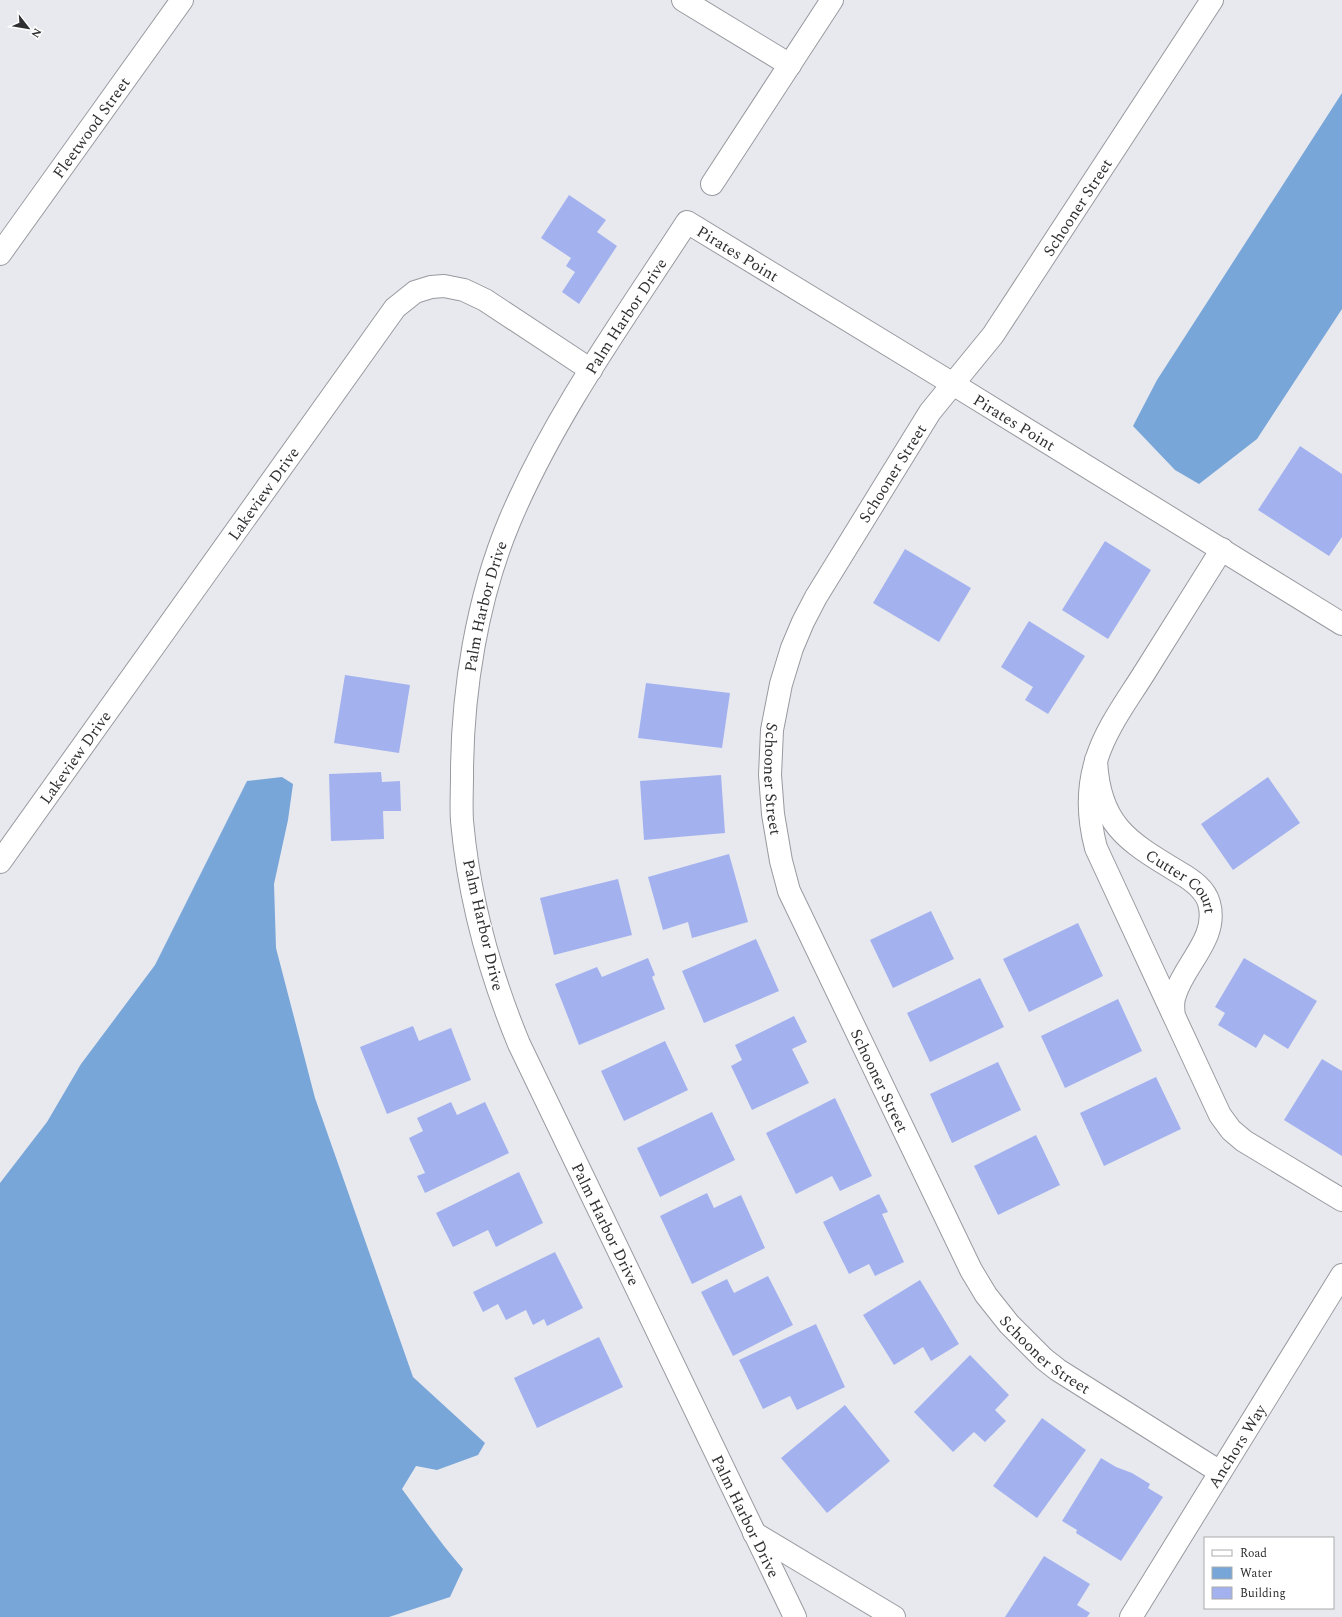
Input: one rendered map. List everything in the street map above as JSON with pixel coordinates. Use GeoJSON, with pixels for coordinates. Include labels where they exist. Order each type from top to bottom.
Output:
{"type":"FeatureCollection","features":[{"type":"Feature","properties":{"kind":"street","name":"Fleetwood Street"},"geometry":{"type":"LineString","coordinates":[[0,254],[182,0]]}},
{"type":"Feature","properties":{"kind":"street"},"geometry":{"type":"LineString","coordinates":[[683,0],[790,65]]}},
{"type":"Feature","properties":{"kind":"street"},"geometry":{"type":"LineString","coordinates":[[712,184],[832,0]]}},
{"type":"Feature","properties":{"kind":"street","name":"Schooner Street"},"geometry":{"type":"LineString","coordinates":[[1212,0],[993,335],[930,412],[820,590],[803,622],[792,648],[781,684],[772,730],[770,767],[773,814],[781,862],[789,891],[800,917],[971,1270],[986,1295],[1031,1347],[1058,1370],[1220,1472]]}},
{"type":"Feature","properties":{"kind":"street","name":"Pirates Point"},"geometry":{"type":"LineString","coordinates":[[687,222],[1222,549],[1340,619]]}},
{"type":"Feature","properties":{"kind":"street","name":"Palm Harbor Drive"},"geometry":{"type":"LineString","coordinates":[[687,222],[591,370],[555,429],[509,522],[479,618],[469,678],[462,745],[462,820],[471,885],[489,960],[502,1004],[519,1044],[794,1617]]}},
{"type":"Feature","properties":{"kind":"street","name":"Lakeview Drive"},"geometry":{"type":"LineString","coordinates":[[0,862],[395,308],[405,299],[415,292],[431,287],[444,286],[464,290],[485,300],[591,370]]}},
{"type":"Feature","properties":{"kind":"street","name":"Cutter Court"},"geometry":{"type":"LineString","coordinates":[[1222,549],[1115,719],[1096,760],[1088,808],[1090,826],[1096,848],[1220,1115],[1231,1130],[1244,1141],[1342,1200]]}},
{"type":"Feature","properties":{"kind":"street","name":"Cutter Court"},"geometry":{"type":"LineString","coordinates":[[1096,760],[1096,776],[1104,804],[1116,826],[1132,842],[1194,882],[1205,894],[1209,902],[1210,925],[1208,934],[1174,995],[1174,1016]]}},
{"type":"Feature","properties":{"kind":"street","name":"Anchors Way"},"geometry":{"type":"LineString","coordinates":[[1132,1617],[1220,1472],[1336,1298],[1342,1275]]}},
{"type":"Feature","properties":{"kind":"street"},"geometry":{"type":"LineString","coordinates":[[754,1533],[894,1617]]}},
{"type":"Feature","properties":{"kind":"water"},"geometry":{"type":"Polygon","coordinates":[[[1342,93],[1342,309],[1257,439],[1199,484],[1175,470],[1133,426],[1157,380],[1342,93]]]}},
{"type":"Feature","properties":{"kind":"water"},"geometry":{"type":"Polygon","coordinates":[[[282,777],[293,784],[288,820],[274,884],[276,948],[315,1098],[413,1377],[485,1443],[478,1455],[437,1470],[416,1466],[402,1489],[439,1540],[463,1569],[450,1597],[389,1617],[0,1617],[0,1183],[47,1122],[81,1064],[155,965],[247,781],[282,777]]]}},
{"type":"Feature","properties":{"kind":"building"},"geometry":{"type":"Polygon","coordinates":[[[569,195],[606,220],[597,232],[617,246],[579,304],[562,292],[575,272],[566,266],[571,258],[541,238],[569,195]]]}},
{"type":"Feature","properties":{"kind":"building"},"geometry":{"type":"Polygon","coordinates":[[[1300,446],[1342,474],[1342,537],[1329,556],[1258,510],[1300,446]]]}},
{"type":"Feature","properties":{"kind":"building"},"geometry":{"type":"Polygon","coordinates":[[[1105,541],[1151,570],[1108,639],[1062,610],[1105,541]]]}},
{"type":"Feature","properties":{"kind":"building"},"geometry":{"type":"Polygon","coordinates":[[[905,549],[971,588],[939,642],[873,603],[905,549]]]}},
{"type":"Feature","properties":{"kind":"building"},"geometry":{"type":"Polygon","coordinates":[[[1029,621],[1085,656],[1048,714],[1025,700],[1033,687],[1001,667],[1029,621]]]}},
{"type":"Feature","properties":{"kind":"building"},"geometry":{"type":"Polygon","coordinates":[[[345,675],[410,685],[399,753],[334,743],[345,675]]]}},
{"type":"Feature","properties":{"kind":"building"},"geometry":{"type":"Polygon","coordinates":[[[646,683],[730,693],[722,748],[638,738],[646,683]]]}},
{"type":"Feature","properties":{"kind":"building"},"geometry":{"type":"Polygon","coordinates":[[[381,772],[382,782],[400,781],[401,811],[383,811],[384,839],[331,841],[329,774],[381,772]]]}},
{"type":"Feature","properties":{"kind":"building"},"geometry":{"type":"Polygon","coordinates":[[[721,775],[725,833],[644,840],[640,781],[721,775]]]}},
{"type":"Feature","properties":{"kind":"building"},"geometry":{"type":"Polygon","coordinates":[[[1268,777],[1300,823],[1233,870],[1201,824],[1268,777]]]}},
{"type":"Feature","properties":{"kind":"building"},"geometry":{"type":"Polygon","coordinates":[[[729,854],[748,922],[692,938],[688,922],[663,930],[648,877],[729,854]]]}},
{"type":"Feature","properties":{"kind":"building"},"geometry":{"type":"Polygon","coordinates":[[[618,879],[632,935],[554,955],[540,898],[618,879]]]}},
{"type":"Feature","properties":{"kind":"building"},"geometry":{"type":"Polygon","coordinates":[[[931,911],[954,959],[893,988],[870,940],[931,911]]]}},
{"type":"Feature","properties":{"kind":"building"},"geometry":{"type":"Polygon","coordinates":[[[1078,923],[1103,976],[1029,1012],[1003,959],[1078,923]]]}},
{"type":"Feature","properties":{"kind":"building"},"geometry":{"type":"Polygon","coordinates":[[[756,939],[779,991],[704,1023],[682,971],[756,939]]]}},
{"type":"Feature","properties":{"kind":"building"},"geometry":{"type":"Polygon","coordinates":[[[648,958],[655,975],[652,977],[665,1009],[579,1045],[555,984],[597,967],[602,977],[648,958]]]}},
{"type":"Feature","properties":{"kind":"building"},"geometry":{"type":"Polygon","coordinates":[[[1244,958],[1317,1001],[1288,1049],[1264,1034],[1256,1048],[1218,1025],[1225,1013],[1215,1007],[1244,958]]]}},
{"type":"Feature","properties":{"kind":"building"},"geometry":{"type":"Polygon","coordinates":[[[980,978],[1004,1027],[930,1062],[907,1013],[980,978]]]}},
{"type":"Feature","properties":{"kind":"building"},"geometry":{"type":"Polygon","coordinates":[[[1118,999],[1142,1051],[1065,1088],[1041,1036],[1118,999]]]}},
{"type":"Feature","properties":{"kind":"building"},"geometry":{"type":"Polygon","coordinates":[[[794,1016],[807,1042],[792,1049],[809,1083],[752,1110],[731,1066],[742,1060],[735,1045],[794,1016]]]}},
{"type":"Feature","properties":{"kind":"building"},"geometry":{"type":"Polygon","coordinates":[[[413,1026],[419,1041],[451,1028],[471,1080],[387,1114],[360,1047],[413,1026]]]}},
{"type":"Feature","properties":{"kind":"building"},"geometry":{"type":"Polygon","coordinates":[[[665,1041],[688,1090],[624,1121],[601,1071],[665,1041]]]}},
{"type":"Feature","properties":{"kind":"building"},"geometry":{"type":"Polygon","coordinates":[[[1322,1059],[1342,1071],[1342,1156],[1284,1120],[1322,1059]]]}},
{"type":"Feature","properties":{"kind":"building"},"geometry":{"type":"Polygon","coordinates":[[[998,1062],[1021,1110],[952,1143],[930,1094],[998,1062]]]}},
{"type":"Feature","properties":{"kind":"building"},"geometry":{"type":"Polygon","coordinates":[[[1156,1077],[1181,1129],[1104,1166],[1080,1113],[1156,1077]]]}},
{"type":"Feature","properties":{"kind":"building"},"geometry":{"type":"Polygon","coordinates":[[[835,1098],[872,1176],[840,1191],[832,1176],[796,1194],[766,1133],[835,1098]]]}},
{"type":"Feature","properties":{"kind":"building"},"geometry":{"type":"Polygon","coordinates":[[[451,1102],[457,1115],[485,1102],[509,1153],[425,1193],[417,1176],[425,1173],[409,1138],[423,1131],[417,1118],[451,1102]]]}},
{"type":"Feature","properties":{"kind":"building"},"geometry":{"type":"Polygon","coordinates":[[[712,1112],[735,1160],[660,1197],[637,1148],[712,1112]]]}},
{"type":"Feature","properties":{"kind":"building"},"geometry":{"type":"Polygon","coordinates":[[[1036,1135],[1060,1185],[998,1215],[974,1166],[1036,1135]]]}},
{"type":"Feature","properties":{"kind":"building"},"geometry":{"type":"Polygon","coordinates":[[[519,1172],[543,1223],[496,1247],[488,1230],[453,1247],[436,1213],[519,1172]]]}},
{"type":"Feature","properties":{"kind":"building"},"geometry":{"type":"Polygon","coordinates":[[[707,1193],[714,1208],[741,1195],[765,1248],[692,1284],[660,1216],[707,1193]]]}},
{"type":"Feature","properties":{"kind":"building"},"geometry":{"type":"Polygon","coordinates":[[[879,1194],[888,1212],[882,1214],[904,1262],[875,1276],[869,1264],[849,1274],[823,1222],[879,1194]]]}},
{"type":"Feature","properties":{"kind":"building"},"geometry":{"type":"Polygon","coordinates":[[[555,1252],[583,1308],[547,1326],[544,1319],[533,1325],[526,1310],[506,1320],[498,1304],[483,1312],[473,1292],[555,1252]]]}},
{"type":"Feature","properties":{"kind":"building"},"geometry":{"type":"Polygon","coordinates":[[[768,1276],[793,1325],[733,1356],[701,1292],[727,1279],[734,1293],[768,1276]]]}},
{"type":"Feature","properties":{"kind":"building"},"geometry":{"type":"Polygon","coordinates":[[[920,1280],[959,1344],[931,1361],[923,1347],[894,1365],[863,1315],[920,1280]]]}},
{"type":"Feature","properties":{"kind":"building"},"geometry":{"type":"Polygon","coordinates":[[[816,1324],[845,1387],[797,1410],[790,1396],[763,1409],[739,1360],[816,1324]]]}},
{"type":"Feature","properties":{"kind":"building"},"geometry":{"type":"Polygon","coordinates":[[[599,1337],[623,1387],[537,1428],[514,1378],[599,1337]]]}},
{"type":"Feature","properties":{"kind":"building"},"geometry":{"type":"Polygon","coordinates":[[[970,1355],[1009,1395],[995,1410],[1006,1421],[985,1442],[974,1432],[953,1452],[914,1412],[970,1355]]]}},
{"type":"Feature","properties":{"kind":"building"},"geometry":{"type":"Polygon","coordinates":[[[845,1405],[890,1461],[827,1513],[781,1458],[845,1405]]]}},
{"type":"Feature","properties":{"kind":"building"},"geometry":{"type":"Polygon","coordinates":[[[1042,1418],[1086,1450],[1037,1518],[993,1486],[1042,1418]]]}},
{"type":"Feature","properties":{"kind":"building"},"geometry":{"type":"Polygon","coordinates":[[[1101,1458],[1116,1467],[1132,1473],[1150,1484],[1148,1488],[1163,1497],[1121,1561],[1076,1533],[1077,1530],[1062,1521],[1101,1458]]]}},
{"type":"Feature","properties":{"kind":"building"},"geometry":{"type":"Polygon","coordinates":[[[1044,1556],[1090,1584],[1077,1605],[1090,1613],[1087,1617],[1005,1617],[1044,1556]]]}}]}
